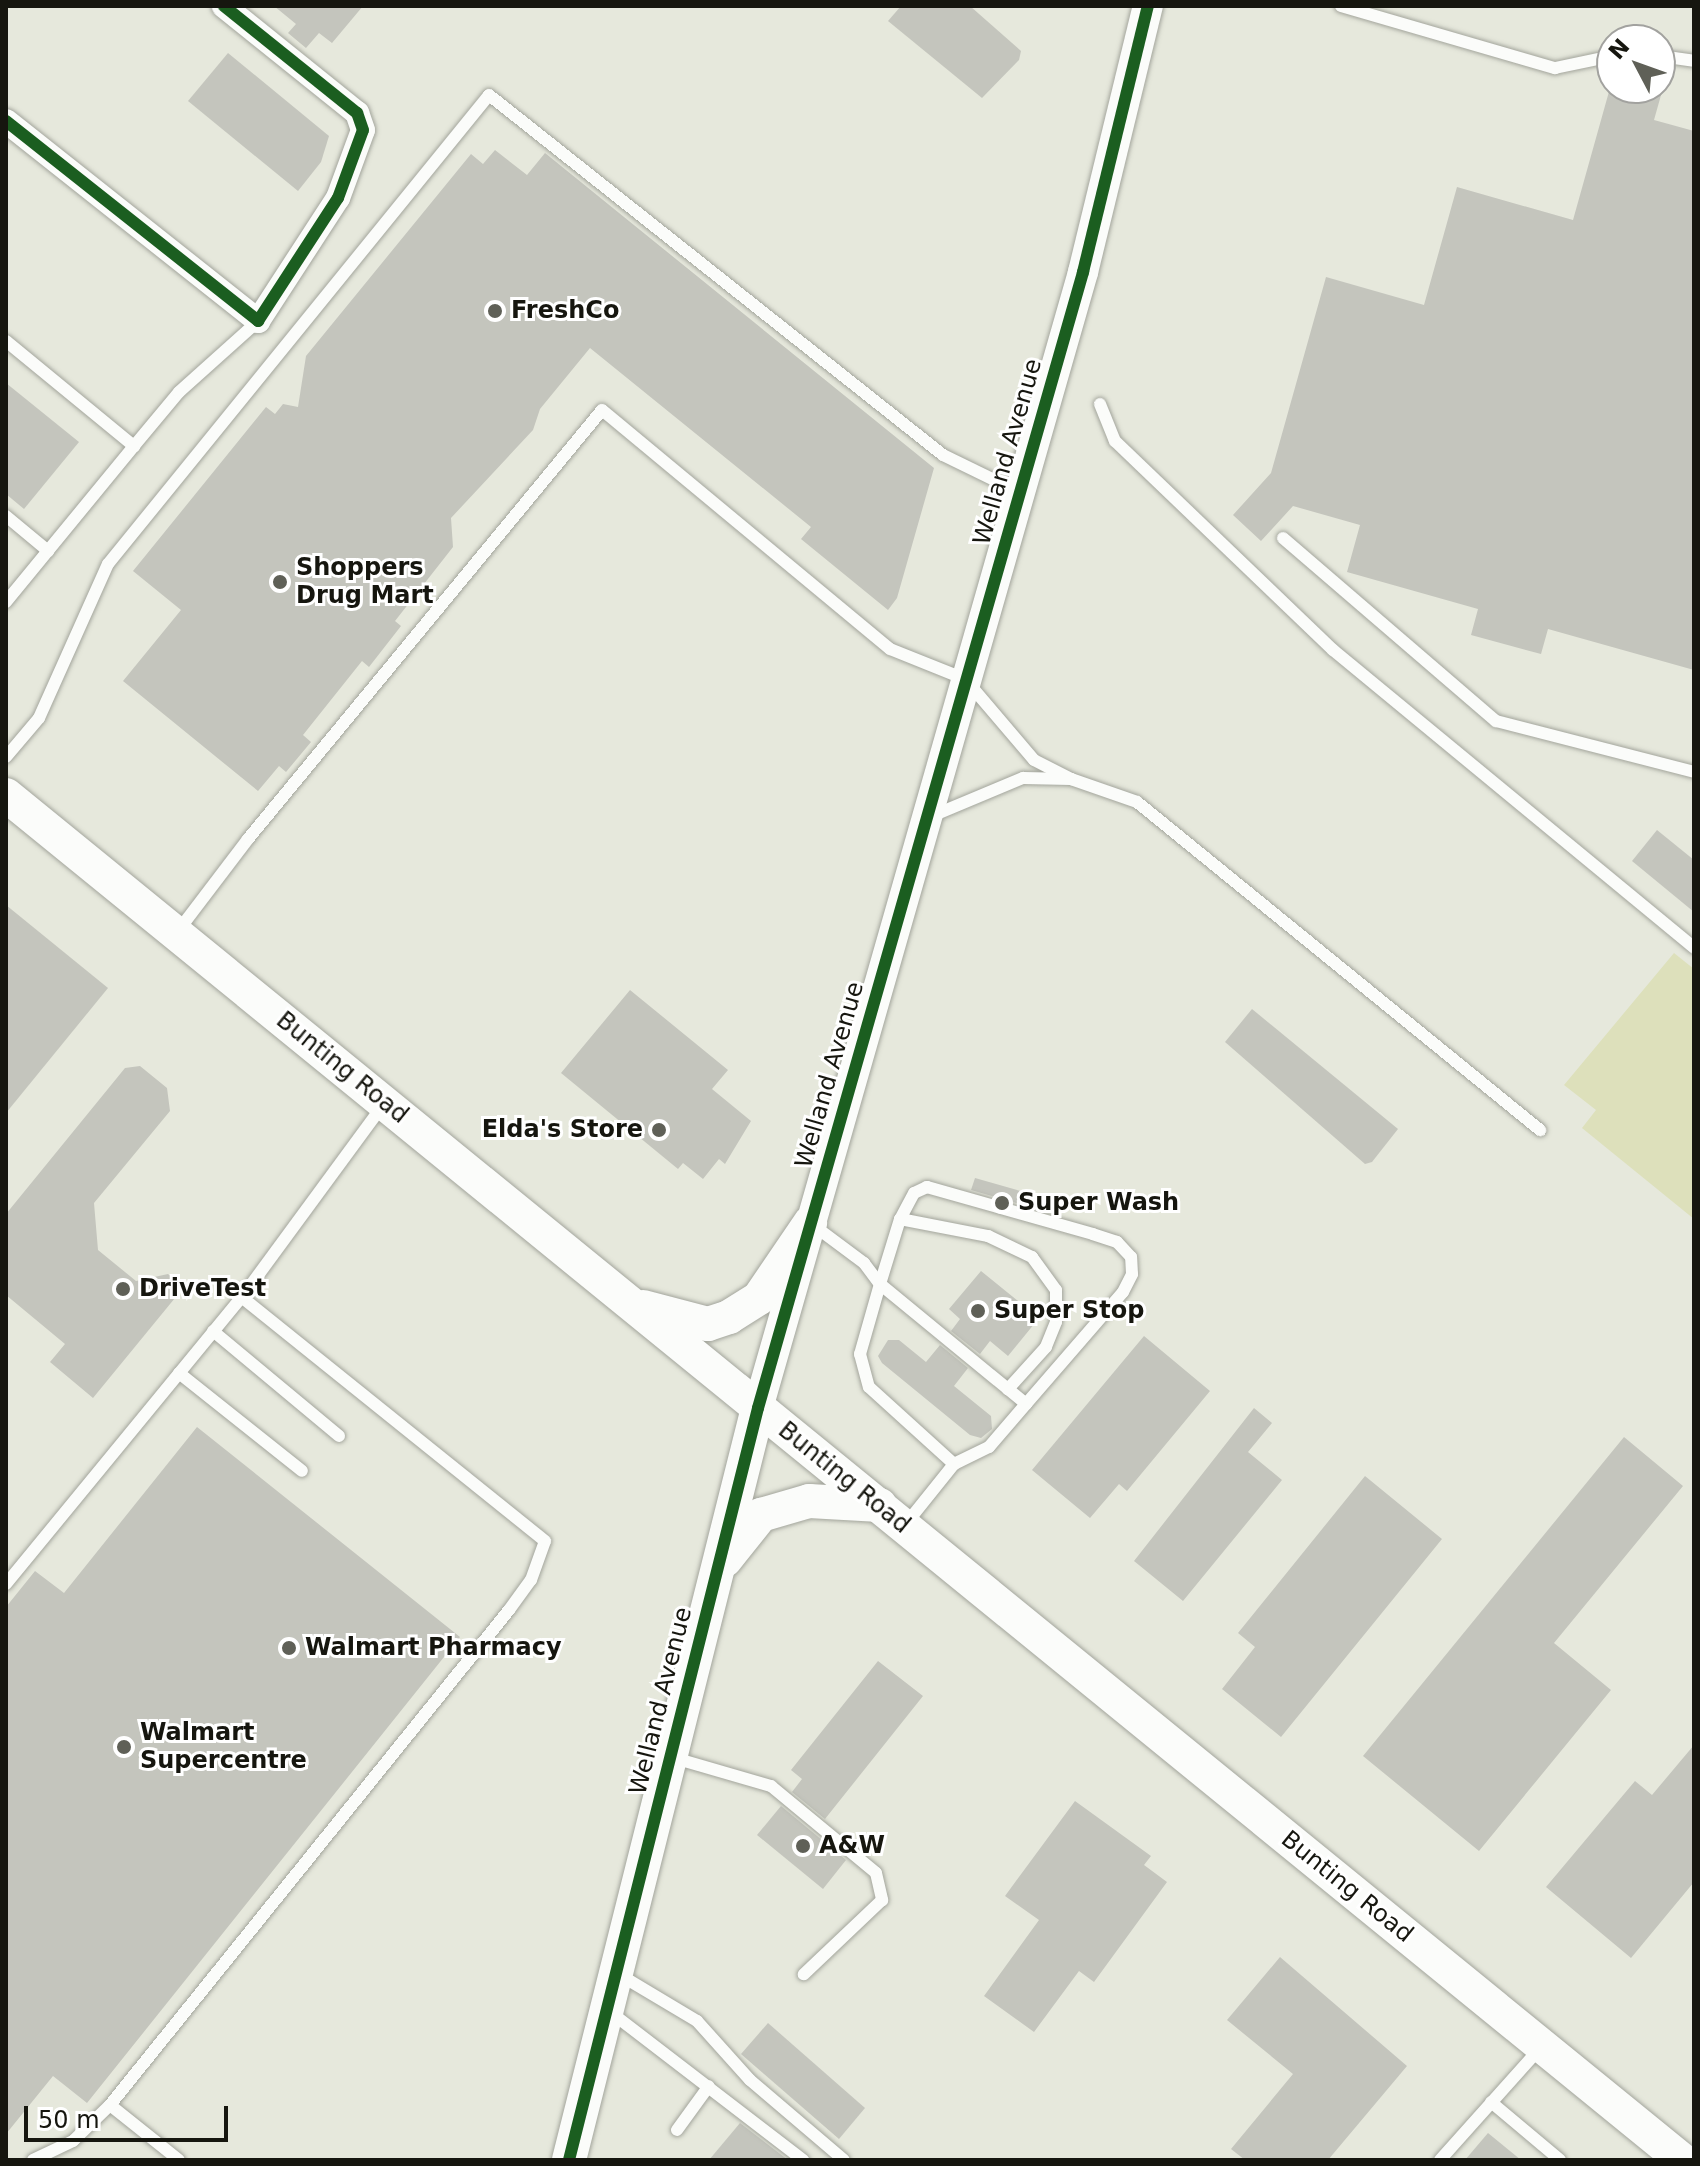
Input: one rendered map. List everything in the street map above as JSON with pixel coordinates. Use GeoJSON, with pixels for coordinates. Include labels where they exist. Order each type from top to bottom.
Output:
{"type":"FeatureCollection","features":[{"type":"Feature","properties":{"kind":"main road","name":"Bunting Road"},"geometry":{"type":"LineString","coordinates":[[6,795],[1682,2160]]}},
{"type":"Feature","properties":{"kind":"main road"},"geometry":{"type":"LineString","coordinates":[[632,1304],[708,1324],[729,1317],[759,1298],[810,1223]]}},
{"type":"Feature","properties":{"kind":"main road","name":"Welland Avenue"},"geometry":{"type":"LineString","coordinates":[[569,2160],[758,1408]]}},
{"type":"Feature","properties":{"kind":"main road"},"geometry":{"type":"LineString","coordinates":[[717,1569],[761,1515],[809,1501],[892,1516]]}},
{"type":"Feature","properties":{"kind":"street"},"geometry":{"type":"LineString","coordinates":[[6,121],[258,321],[338,198],[363,130],[357,113],[224,6]]}},
{"type":"Feature","properties":{"kind":"street","name":"Welland Avenue"},"geometry":{"type":"LineString","coordinates":[[758,1408],[1083,272],[1148,6]]}},
{"type":"Feature","properties":{"kind":"lane"},"geometry":{"type":"LineString","coordinates":[[1341,6],[1389,13],[1555,68],[1596,59]]}},
{"type":"Feature","properties":{"kind":"lane"},"geometry":{"type":"LineString","coordinates":[[6,757],[39,718],[108,564],[489,95],[943,455],[1019,492]]}},
{"type":"Feature","properties":{"kind":"lane"},"geometry":{"type":"LineString","coordinates":[[6,602],[179,392],[258,321]]}},
{"type":"Feature","properties":{"kind":"lane"},"geometry":{"type":"LineString","coordinates":[[6,341],[134,446]]}},
{"type":"Feature","properties":{"kind":"lane"},"geometry":{"type":"LineString","coordinates":[[1100,404],[1115,441],[1333,650],[1694,948]]}},
{"type":"Feature","properties":{"kind":"lane"},"geometry":{"type":"LineString","coordinates":[[177,934],[248,839],[602,410],[890,649],[965,679],[997,723],[1034,760],[1071,779],[1137,802],[1540,1130]]}},
{"type":"Feature","properties":{"kind":"lane"},"geometry":{"type":"LineString","coordinates":[[6,516],[48,551]]}},
{"type":"Feature","properties":{"kind":"lane"},"geometry":{"type":"LineString","coordinates":[[1283,538],[1496,721],[1694,772]]}},
{"type":"Feature","properties":{"kind":"lane"},"geometry":{"type":"LineString","coordinates":[[925,820],[1023,778],[1071,779]]}},
{"type":"Feature","properties":{"kind":"lane"},"geometry":{"type":"LineString","coordinates":[[6,1584],[242,1297],[385,1104]]}},
{"type":"Feature","properties":{"kind":"lane"},"geometry":{"type":"LineString","coordinates":[[892,1516],[954,1464],[989,1447],[1123,1292],[1132,1274],[1131,1257],[1117,1242],[927,1187],[914,1193],[900,1219],[860,1354],[869,1387],[954,1464]]}},
{"type":"Feature","properties":{"kind":"lane"},"geometry":{"type":"LineString","coordinates":[[900,1219],[988,1236],[1032,1257],[1056,1290],[1056,1322],[1046,1347],[1008,1389]]}},
{"type":"Feature","properties":{"kind":"lane"},"geometry":{"type":"LineString","coordinates":[[810,1223],[864,1263],[880,1284],[1026,1404]]}},
{"type":"Feature","properties":{"kind":"lane"},"geometry":{"type":"LineString","coordinates":[[33,2160],[73,2141],[110,2105],[509,1610],[531,1580],[545,1541],[242,1297]]}},
{"type":"Feature","properties":{"kind":"lane"},"geometry":{"type":"LineString","coordinates":[[213,1331],[339,1436]]}},
{"type":"Feature","properties":{"kind":"lane"},"geometry":{"type":"LineString","coordinates":[[179,1373],[302,1471]]}},
{"type":"Feature","properties":{"kind":"lane"},"geometry":{"type":"LineString","coordinates":[[670,1757],[771,1786],[876,1873],[882,1900],[804,1974]]}},
{"type":"Feature","properties":{"kind":"lane"},"geometry":{"type":"LineString","coordinates":[[617,1973],[697,2021],[750,2080],[844,2160]]}},
{"type":"Feature","properties":{"kind":"lane"},"geometry":{"type":"LineString","coordinates":[[607,2009],[803,2160]]}},
{"type":"Feature","properties":{"kind":"lane"},"geometry":{"type":"LineString","coordinates":[[1440,2160],[1542,2046]]}},
{"type":"Feature","properties":{"kind":"lane"},"geometry":{"type":"LineString","coordinates":[[677,2130],[709,2086]]}},
{"type":"Feature","properties":{"kind":"lane"},"geometry":{"type":"LineString","coordinates":[[1491,2102],[1560,2160]]}},
{"type":"Feature","properties":{"kind":"lane"},"geometry":{"type":"LineString","coordinates":[[110,2105],[179,2160]]}},
{"type":"Feature","properties":{"kind":"green space"},"geometry":{"type":"Polygon","coordinates":[[[1674,953],[1694,969],[1694,1219],[1582,1128],[1596,1110],[1564,1085],[1674,953]]]}},
{"type":"Feature","properties":{"kind":"building"},"geometry":{"type":"Polygon","coordinates":[[[274,6],[363,6],[332,43],[319,33],[306,48],[288,33],[296,24],[274,6]]]}},
{"type":"Feature","properties":{"kind":"building"},"geometry":{"type":"Polygon","coordinates":[[[901,6],[970,6],[1021,51],[1019,60],[982,98],[888,21],[901,6]]]}},
{"type":"Feature","properties":{"kind":"building"},"geometry":{"type":"Polygon","coordinates":[[[228,53],[329,136],[321,162],[298,191],[188,101],[228,53]]]}},
{"type":"Feature","properties":{"kind":"building"},"geometry":{"type":"Polygon","coordinates":[[[1606,104],[1658,104],[1654,120],[1694,131],[1694,670],[1548,629],[1541,654],[1471,635],[1478,609],[1347,572],[1360,525],[1293,506],[1261,541],[1233,515],[1271,473],[1326,277],[1424,305],[1457,187],[1573,220],[1606,104]]]}},
{"type":"Feature","properties":{"kind":"building"},"geometry":{"type":"Polygon","coordinates":[[[495,150],[527,175],[545,153],[934,468],[897,598],[888,610],[801,539],[811,527],[590,348],[540,409],[533,430],[451,518],[453,547],[395,621],[401,626],[369,667],[362,661],[303,735],[311,742],[286,772],[279,766],[258,791],[123,681],[181,610],[133,571],[266,407],[275,414],[283,404],[298,407],[306,356],[471,154],[483,164],[495,150]]]}},
{"type":"Feature","properties":{"kind":"building"},"geometry":{"type":"Polygon","coordinates":[[[6,383],[79,442],[24,509],[6,494],[6,383]]]}},
{"type":"Feature","properties":{"kind":"building"},"geometry":{"type":"Polygon","coordinates":[[[1657,830],[1694,860],[1694,912],[1632,861],[1657,830]]]}},
{"type":"Feature","properties":{"kind":"building"},"geometry":{"type":"Polygon","coordinates":[[[6,905],[108,988],[6,1113],[6,905]]]}},
{"type":"Feature","properties":{"kind":"building"},"geometry":{"type":"Polygon","coordinates":[[[630,990],[728,1070],[712,1089],[751,1121],[725,1164],[719,1159],[703,1179],[683,1163],[678,1169],[561,1073],[630,990]]]}},
{"type":"Feature","properties":{"kind":"building"},"geometry":{"type":"Polygon","coordinates":[[[1252,1009],[1398,1129],[1372,1162],[1365,1164],[1225,1042],[1252,1009]]]}},
{"type":"Feature","properties":{"kind":"building"},"geometry":{"type":"Polygon","coordinates":[[[140,1066],[167,1088],[170,1111],[94,1203],[98,1250],[136,1281],[168,1274],[184,1287],[93,1398],[50,1362],[65,1344],[6,1295],[6,1214],[125,1068],[140,1066]]]}},
{"type":"Feature","properties":{"kind":"building"},"geometry":{"type":"Polygon","coordinates":[[[975,1178],[1038,1196],[1034,1208],[971,1190],[975,1178]]]}},
{"type":"Feature","properties":{"kind":"building"},"geometry":{"type":"Polygon","coordinates":[[[981,1271],[1039,1318],[1008,1356],[990,1341],[980,1354],[951,1331],[960,1319],[949,1309],[981,1271]]]}},
{"type":"Feature","properties":{"kind":"building"},"geometry":{"type":"Polygon","coordinates":[[[1144,1336],[1210,1391],[1127,1491],[1119,1484],[1090,1518],[1032,1470],[1144,1336]]]}},
{"type":"Feature","properties":{"kind":"building"},"geometry":{"type":"Polygon","coordinates":[[[888,1340],[899,1340],[926,1362],[940,1345],[968,1368],[954,1386],[991,1416],[992,1429],[981,1438],[970,1435],[882,1363],[878,1356],[888,1340]]]}},
{"type":"Feature","properties":{"kind":"building"},"geometry":{"type":"Polygon","coordinates":[[[1254,1408],[1272,1423],[1248,1452],[1282,1480],[1183,1601],[1134,1561],[1254,1408]]]}},
{"type":"Feature","properties":{"kind":"building"},"geometry":{"type":"Polygon","coordinates":[[[197,1427],[460,1637],[87,2103],[53,2076],[6,2134],[6,1607],[35,1571],[64,1593],[197,1427]]]}},
{"type":"Feature","properties":{"kind":"building"},"geometry":{"type":"Polygon","coordinates":[[[1624,1437],[1683,1486],[1554,1643],[1611,1690],[1479,1851],[1363,1756],[1624,1437]]]}},
{"type":"Feature","properties":{"kind":"building"},"geometry":{"type":"Polygon","coordinates":[[[1365,1476],[1442,1539],[1281,1737],[1222,1689],[1255,1647],[1238,1633],[1365,1476]]]}},
{"type":"Feature","properties":{"kind":"building"},"geometry":{"type":"Polygon","coordinates":[[[878,1661],[923,1696],[825,1819],[792,1792],[802,1779],[791,1770],[878,1661]]]}},
{"type":"Feature","properties":{"kind":"building"},"geometry":{"type":"Polygon","coordinates":[[[1694,1745],[1694,1882],[1631,1958],[1546,1887],[1635,1781],[1652,1795],[1694,1745]]]}},
{"type":"Feature","properties":{"kind":"building"},"geometry":{"type":"Polygon","coordinates":[[[1075,1801],[1151,1856],[1144,1865],[1167,1882],[1094,1982],[1079,1971],[1034,2032],[984,1996],[1039,1920],[1005,1896],[1075,1801]]]}},
{"type":"Feature","properties":{"kind":"building","name":"A&W"},"geometry":{"type":"Polygon","coordinates":[[[781,1806],[846,1860],[823,1889],[757,1835],[781,1806]]]}},
{"type":"Feature","properties":{"kind":"building"},"geometry":{"type":"Polygon","coordinates":[[[1280,1957],[1407,2066],[1328,2160],[1245,2160],[1231,2149],[1293,2074],[1227,2020],[1280,1957]]]}},
{"type":"Feature","properties":{"kind":"building"},"geometry":{"type":"Polygon","coordinates":[[[768,2023],[865,2108],[839,2139],[741,2054],[768,2023]]]}},
{"type":"Feature","properties":{"kind":"building"},"geometry":{"type":"Polygon","coordinates":[[[740,2123],[788,2160],[709,2160],[740,2123]]]}},
{"type":"Feature","properties":{"kind":"building"},"geometry":{"type":"Polygon","coordinates":[[[1488,2133],[1521,2160],[1465,2160],[1488,2133]]]}},
{"type":"Feature","properties":{"kind":"cycle path"},"geometry":{"type":"LineString","coordinates":[[6,121],[258,321],[338,198],[363,130],[357,113],[224,6]]}},
{"type":"Feature","properties":{"kind":"cycle path"},"geometry":{"type":"LineString","coordinates":[[569,2160],[758,1408],[1083,272],[1148,6]]}},
{"type":"Feature","properties":{"kind":"place","name":"FreshCo"},"geometry":{"type":"Point","coordinates":[495,311]}},
{"type":"Feature","properties":{"kind":"place","name":"Shoppers Drug Mart"},"geometry":{"type":"Point","coordinates":[280,582]}},
{"type":"Feature","properties":{"kind":"place","name":"Elda's Store"},"geometry":{"type":"Point","coordinates":[659,1130]}},
{"type":"Feature","properties":{"kind":"place","name":"Super Wash"},"geometry":{"type":"Point","coordinates":[1002,1203]}},
{"type":"Feature","properties":{"kind":"place","name":"DriveTest"},"geometry":{"type":"Point","coordinates":[123,1289]}},
{"type":"Feature","properties":{"kind":"place","name":"Super Stop"},"geometry":{"type":"Point","coordinates":[978,1311]}},
{"type":"Feature","properties":{"kind":"place","name":"Walmart Pharmacy"},"geometry":{"type":"Point","coordinates":[289,1648]}},
{"type":"Feature","properties":{"kind":"place","name":"Walmart Supercentre"},"geometry":{"type":"Point","coordinates":[124,1747]}},
{"type":"Feature","properties":{"kind":"place","name":"A&W"},"geometry":{"type":"Point","coordinates":[803,1846]}}]}
